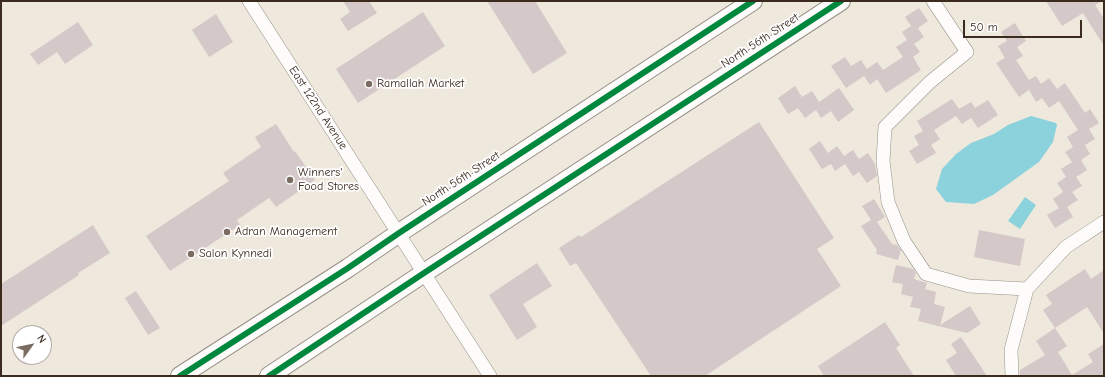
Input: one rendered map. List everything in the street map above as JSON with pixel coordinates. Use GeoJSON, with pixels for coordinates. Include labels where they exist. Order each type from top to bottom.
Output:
{"type":"FeatureCollection","features":[{"type":"Feature","properties":{"kind":"main road","name":"North 56th Street"},"geometry":{"type":"LineString","coordinates":[[180,376],[348,268],[753,1]]}},
{"type":"Feature","properties":{"kind":"main road","name":"North 56th Street"},"geometry":{"type":"LineString","coordinates":[[268,376],[841,1]]}},
{"type":"Feature","properties":{"kind":"street","name":"East 122nd Avenue"},"geometry":{"type":"LineString","coordinates":[[249,1],[490,376]]}},
{"type":"Feature","properties":{"kind":"street"},"geometry":{"type":"LineString","coordinates":[[933,1],[968,52],[930,82],[885,127],[883,161],[888,202],[904,241],[926,274],[969,286],[1027,289]]}},
{"type":"Feature","properties":{"kind":"street"},"geometry":{"type":"LineString","coordinates":[[1012,376],[1011,350],[1027,289],[1066,247],[1104,222]]}},
{"type":"Feature","properties":{"kind":"water"},"geometry":{"type":"Polygon","coordinates":[[[1031,116],[1056,123],[1057,125],[1053,142],[1039,162],[993,195],[974,204],[946,202],[936,189],[942,169],[956,154],[971,143],[994,134],[1008,125],[1031,116]]]}},
{"type":"Feature","properties":{"kind":"water"},"geometry":{"type":"Polygon","coordinates":[[[1025,197],[1036,205],[1020,229],[1008,221],[1025,197]]]}},
{"type":"Feature","properties":{"kind":"building"},"geometry":{"type":"Polygon","coordinates":[[[343,1],[369,1],[377,13],[348,31],[340,19],[350,12],[343,1]]]}},
{"type":"Feature","properties":{"kind":"building"},"geometry":{"type":"Polygon","coordinates":[[[487,1],[535,1],[567,53],[533,74],[487,1]]]}},
{"type":"Feature","properties":{"kind":"building"},"geometry":{"type":"Polygon","coordinates":[[[1046,1],[1102,1],[1095,5],[1104,19],[1104,46],[1083,13],[1062,26],[1046,1]]]}},
{"type":"Feature","properties":{"kind":"building"},"geometry":{"type":"Polygon","coordinates":[[[919,8],[928,21],[918,28],[924,37],[914,44],[920,52],[913,57],[921,70],[886,93],[877,79],[870,85],[864,76],[846,88],[831,66],[845,57],[851,66],[861,60],[867,69],[877,62],[883,70],[903,57],[896,47],[907,40],[902,32],[911,26],[905,17],[919,8]]]}},
{"type":"Feature","properties":{"kind":"building"},"geometry":{"type":"Polygon","coordinates":[[[423,12],[445,46],[358,103],[336,69],[423,12]]]}},
{"type":"Feature","properties":{"kind":"building"},"geometry":{"type":"Polygon","coordinates":[[[216,14],[233,42],[209,57],[192,30],[216,14]]]}},
{"type":"Feature","properties":{"kind":"building"},"geometry":{"type":"Polygon","coordinates":[[[78,22],[93,45],[65,64],[57,52],[38,65],[30,54],[78,22]]]}},
{"type":"Feature","properties":{"kind":"building"},"geometry":{"type":"Polygon","coordinates":[[[1015,23],[1026,41],[1017,47],[1023,56],[1016,60],[1029,80],[1036,76],[1041,84],[1049,78],[1057,89],[1065,83],[1085,113],[1090,109],[1099,123],[1089,129],[1095,139],[1085,145],[1090,154],[1081,160],[1087,170],[1076,177],[1082,186],[1072,192],[1078,200],[1067,207],[1073,217],[1055,228],[1047,215],[1059,208],[1053,199],[1063,192],[1057,183],[1066,177],[1061,169],[1072,162],[1065,152],[1073,147],[1067,137],[1078,130],[1059,101],[1049,108],[1042,98],[1036,102],[1029,90],[1019,97],[996,63],[1005,58],[998,46],[1007,41],[1001,32],[1015,23]]]}},
{"type":"Feature","properties":{"kind":"building"},"geometry":{"type":"Polygon","coordinates":[[[795,86],[802,97],[812,91],[819,102],[839,88],[854,110],[838,122],[831,111],[821,118],[816,110],[805,118],[798,108],[788,114],[778,98],[795,86]]]}},
{"type":"Feature","properties":{"kind":"building"},"geometry":{"type":"Polygon","coordinates":[[[952,99],[959,109],[971,102],[975,108],[988,100],[998,115],[978,128],[971,118],[962,124],[956,116],[934,130],[940,139],[931,145],[936,153],[917,164],[909,151],[919,145],[914,136],[923,131],[917,121],[952,99]]]}},
{"type":"Feature","properties":{"kind":"building"},"geometry":{"type":"Polygon","coordinates":[[[759,122],[834,238],[817,249],[841,286],[705,376],[651,376],[576,263],[570,266],[559,248],[579,235],[581,237],[759,122]]]}},
{"type":"Feature","properties":{"kind":"building"},"geometry":{"type":"Polygon","coordinates":[[[276,124],[294,152],[295,151],[315,180],[276,207],[269,198],[237,220],[240,225],[170,271],[146,236],[229,181],[223,173],[261,147],[255,137],[276,124]]]}},
{"type":"Feature","properties":{"kind":"building"},"geometry":{"type":"Polygon","coordinates":[[[820,141],[828,153],[837,146],[844,156],[853,150],[859,159],[868,153],[875,164],[877,176],[867,183],[859,172],[853,176],[845,164],[835,171],[831,164],[822,169],[809,149],[820,141]]]}},
{"type":"Feature","properties":{"kind":"building"},"geometry":{"type":"Polygon","coordinates":[[[874,199],[885,217],[877,222],[892,244],[897,245],[901,250],[898,260],[876,254],[877,250],[861,226],[871,220],[862,206],[874,199]]]}},
{"type":"Feature","properties":{"kind":"building"},"geometry":{"type":"Polygon","coordinates":[[[93,225],[110,253],[1,326],[1,284],[93,225]]]}},
{"type":"Feature","properties":{"kind":"building"},"geometry":{"type":"Polygon","coordinates":[[[979,230],[1025,239],[1020,266],[974,257],[979,230]]]}},
{"type":"Feature","properties":{"kind":"building"},"geometry":{"type":"Polygon","coordinates":[[[537,263],[552,286],[523,304],[537,327],[517,340],[489,295],[537,263]]]}},
{"type":"Feature","properties":{"kind":"building"},"geometry":{"type":"Polygon","coordinates":[[[896,265],[913,269],[916,273],[914,279],[927,283],[925,289],[936,292],[934,304],[945,307],[940,325],[970,306],[981,324],[967,333],[918,321],[921,309],[910,307],[913,297],[901,294],[903,284],[892,282],[896,265]]]}},
{"type":"Feature","properties":{"kind":"building"},"geometry":{"type":"Polygon","coordinates":[[[1085,269],[1091,279],[1104,270],[1104,334],[1087,307],[1055,328],[1043,310],[1052,304],[1046,295],[1085,269]]]}},
{"type":"Feature","properties":{"kind":"building"},"geometry":{"type":"Polygon","coordinates":[[[136,291],[160,328],[148,335],[125,298],[136,291]]]}},
{"type":"Feature","properties":{"kind":"building"},"geometry":{"type":"Polygon","coordinates":[[[885,322],[900,345],[896,348],[914,376],[824,376],[818,366],[885,322]]]}},
{"type":"Feature","properties":{"kind":"building"},"geometry":{"type":"Polygon","coordinates":[[[1055,328],[1067,346],[1058,352],[1072,375],[1093,362],[1088,354],[1104,344],[1104,376],[1020,376],[1020,370],[1045,355],[1036,341],[1055,328]]]}},
{"type":"Feature","properties":{"kind":"building"},"geometry":{"type":"Polygon","coordinates":[[[961,337],[987,376],[956,376],[946,360],[957,353],[951,344],[961,337]]]}},
{"type":"Feature","properties":{"kind":"cycle path"},"geometry":{"type":"LineString","coordinates":[[180,376],[348,268],[753,1]]}},
{"type":"Feature","properties":{"kind":"cycle path"},"geometry":{"type":"LineString","coordinates":[[269,376],[841,1]]}},
{"type":"Feature","properties":{"kind":"place","name":"Ramallah Market"},"geometry":{"type":"Point","coordinates":[369,84]}},
{"type":"Feature","properties":{"kind":"place","name":"Winners' Food Stores"},"geometry":{"type":"Point","coordinates":[290,180]}},
{"type":"Feature","properties":{"kind":"place","name":"Adran Management"},"geometry":{"type":"Point","coordinates":[227,232]}},
{"type":"Feature","properties":{"kind":"place","name":"Salon Kynnedi"},"geometry":{"type":"Point","coordinates":[191,254]}}]}
